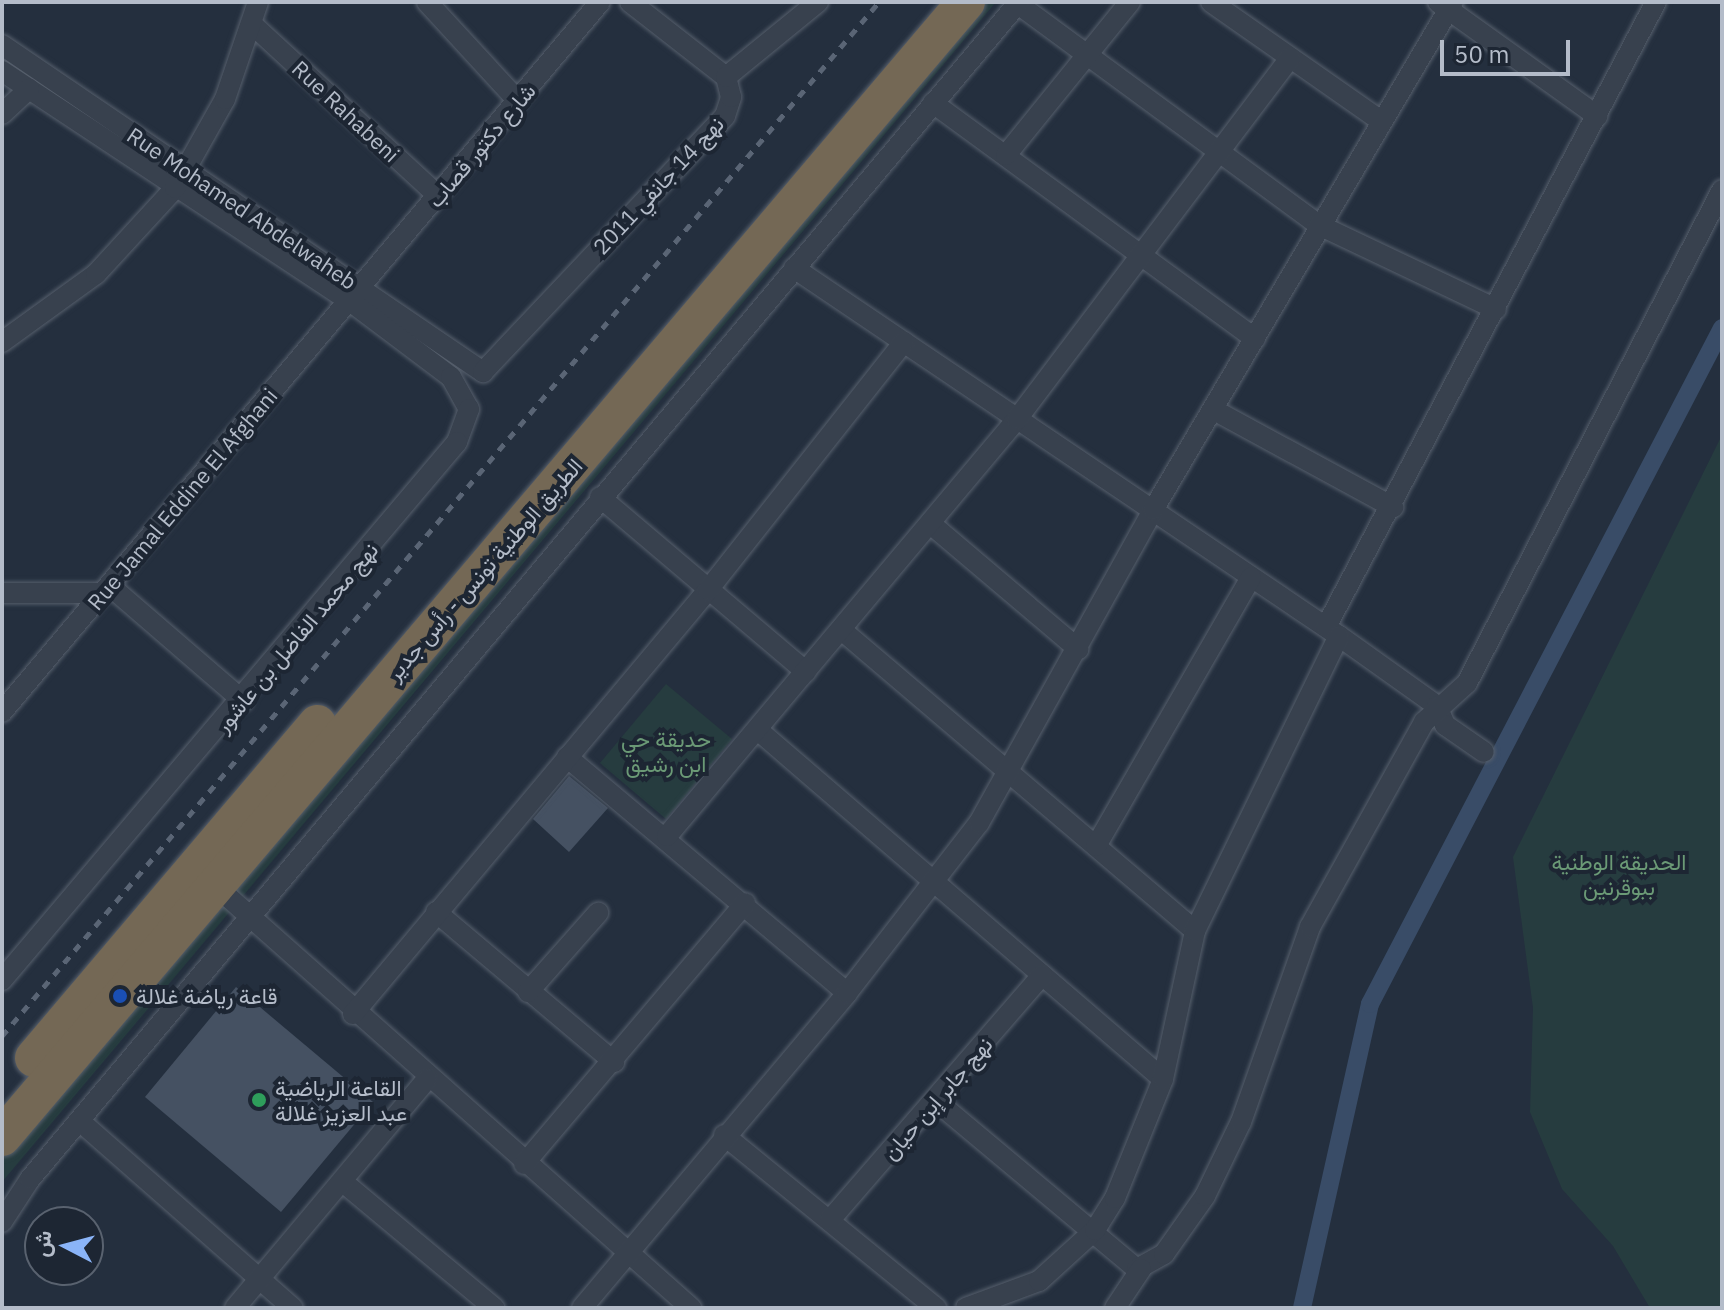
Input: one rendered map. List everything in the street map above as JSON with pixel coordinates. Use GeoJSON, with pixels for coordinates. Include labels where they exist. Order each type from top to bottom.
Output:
{"type":"FeatureCollection","features":[{"type":"Feature","properties":{"kind":"highway","name":"الطريق الوطنية تونس - رأس جدير"},"geometry":{"type":"LineString","coordinates":[[2,1137],[203,875],[936,2]]}},
{"type":"Feature","properties":{"kind":"highway","name":"الطريق الوطنية تونس - رأس جدير"},"geometry":{"type":"LineString","coordinates":[[2,1098],[203,875],[966,2]]}},
{"type":"Feature","properties":{"kind":"street"},"geometry":{"type":"LineString","coordinates":[[2,342],[96,274],[180,180],[254,26],[258,2]]}},
{"type":"Feature","properties":{"kind":"street"},"geometry":{"type":"LineString","coordinates":[[427,2],[518,101]]}},
{"type":"Feature","properties":{"kind":"street","name":"شارع دكتور قصاب"},"geometry":{"type":"LineString","coordinates":[[355,294],[600,2]]}},
{"type":"Feature","properties":{"kind":"street"},"geometry":{"type":"LineString","coordinates":[[630,2],[726,77],[818,2]]}},
{"type":"Feature","properties":{"kind":"street"},"geometry":{"type":"LineString","coordinates":[[1006,155],[1085,53],[1130,2]]}},
{"type":"Feature","properties":{"kind":"street"},"geometry":{"type":"LineString","coordinates":[[1211,2],[1381,121]]}},
{"type":"Feature","properties":{"kind":"street"},"geometry":{"type":"LineString","coordinates":[[966,1308],[1039,1281],[1095,1230],[1136,1160],[1163,1079],[1195,931],[1393,507],[1656,2]]}},
{"type":"Feature","properties":{"kind":"street"},"geometry":{"type":"LineString","coordinates":[[2,1222],[249,918],[1018,3],[1319,225],[1496,309]]}},
{"type":"Feature","properties":{"kind":"street"},"geometry":{"type":"LineString","coordinates":[[582,1308],[724,1135],[847,993],[935,883],[1011,773],[1153,510],[1214,410],[1447,5],[1597,116]]}},
{"type":"Feature","properties":{"kind":"street","name":"Rue Rahabeni"},"geometry":{"type":"LineString","coordinates":[[254,26],[438,196]]}},
{"type":"Feature","properties":{"kind":"street","name":"Rue Mohamed Abdelwaheb"},"geometry":{"type":"LineString","coordinates":[[2,45],[180,180],[355,294],[483,372]]}},
{"type":"Feature","properties":{"kind":"street"},"geometry":{"type":"LineString","coordinates":[[667,836],[806,672],[844,632],[1017,419],[1290,58]]}},
{"type":"Feature","properties":{"kind":"street"},"geometry":{"type":"LineString","coordinates":[[2,71],[180,180]]}},
{"type":"Feature","properties":{"kind":"street","name":"نهج 14 جانفي 2011"},"geometry":{"type":"LineString","coordinates":[[483,372],[718,124],[730,107],[726,77]]}},
{"type":"Feature","properties":{"kind":"street"},"geometry":{"type":"LineString","coordinates":[[2,114],[29,89]]}},
{"type":"Feature","properties":{"kind":"street"},"geometry":{"type":"LineString","coordinates":[[933,103],[1144,251],[1255,339]]}},
{"type":"Feature","properties":{"kind":"street"},"geometry":{"type":"LineString","coordinates":[[1115,1308],[1141,1269],[1164,1254],[1205,1196],[1260,1074],[1310,927],[1437,706],[1467,683],[1722,190]]}},
{"type":"Feature","properties":{"kind":"street"},"geometry":{"type":"LineString","coordinates":[[794,268],[1333,632],[1437,706],[1445,725],[1484,752]]}},
{"type":"Feature","properties":{"kind":"street","name":"Rue Jamal Eddine El Afghani"},"geometry":{"type":"LineString","coordinates":[[2,712],[355,294]]}},
{"type":"Feature","properties":{"kind":"street","name":"نهج محمد الفاضل بن عاشور"},"geometry":{"type":"LineString","coordinates":[[2,980],[243,701],[465,427],[469,409],[451,377],[355,294]]}},
{"type":"Feature","properties":{"kind":"street"},"geometry":{"type":"LineString","coordinates":[[353,1014],[708,590],[904,342]]}},
{"type":"Feature","properties":{"kind":"street"},"geometry":{"type":"LineString","coordinates":[[1214,410],[1393,507]]}},
{"type":"Feature","properties":{"kind":"street"},"geometry":{"type":"LineString","coordinates":[[600,497],[806,672]]}},
{"type":"Feature","properties":{"kind":"street"},"geometry":{"type":"LineString","coordinates":[[932,525],[1078,649]]}},
{"type":"Feature","properties":{"kind":"street"},"geometry":{"type":"LineString","coordinates":[[1096,846],[1251,577]]}},
{"type":"Feature","properties":{"kind":"street"},"geometry":{"type":"LineString","coordinates":[[2,593],[106,589],[243,701]]}},
{"type":"Feature","properties":{"kind":"street"},"geometry":{"type":"LineString","coordinates":[[844,632],[1195,931]]}},
{"type":"Feature","properties":{"kind":"street"},"geometry":{"type":"LineString","coordinates":[[759,731],[1163,1079]]}},
{"type":"Feature","properties":{"kind":"street"},"geometry":{"type":"LineString","coordinates":[[567,757],[667,836],[847,993]]}},
{"type":"Feature","properties":{"kind":"street"},"geometry":{"type":"LineString","coordinates":[[203,875],[353,1014],[691,1308]]}},
{"type":"Feature","properties":{"kind":"street"},"geometry":{"type":"LineString","coordinates":[[524,1164],[614,1062],[745,903]]}},
{"type":"Feature","properties":{"kind":"street"},"geometry":{"type":"LineString","coordinates":[[436,912],[614,1062]]}},
{"type":"Feature","properties":{"kind":"street"},"geometry":{"type":"LineString","coordinates":[[528,992],[598,913]]}},
{"type":"Feature","properties":{"kind":"street","name":"نهج جابر إبن حيان"},"geometry":{"type":"LineString","coordinates":[[830,1220],[1042,975]]}},
{"type":"Feature","properties":{"kind":"street"},"geometry":{"type":"LineString","coordinates":[[235,1308],[427,1079]]}},
{"type":"Feature","properties":{"kind":"street"},"geometry":{"type":"LineString","coordinates":[[936,1101],[1141,1269]]}},
{"type":"Feature","properties":{"kind":"street"},"geometry":{"type":"LineString","coordinates":[[81,1122],[293,1308]]}},
{"type":"Feature","properties":{"kind":"street"},"geometry":{"type":"LineString","coordinates":[[724,1135],[936,1308]]}},
{"type":"Feature","properties":{"kind":"street"},"geometry":{"type":"LineString","coordinates":[[343,1182],[494,1308]]}},
{"type":"Feature","properties":{"kind":"green space"},"geometry":{"type":"Polygon","coordinates":[[[972,2],[996,2],[2,1182],[2,1147],[972,2]]]}},
{"type":"Feature","properties":{"kind":"green space","name":"الحديقة الوطنية ببوقرنين"},"geometry":{"type":"Polygon","coordinates":[[[1722,435],[1722,1308],[1650,1308],[1613,1246],[1562,1189],[1530,1112],[1533,1008],[1513,857],[1722,435]]]}},
{"type":"Feature","properties":{"kind":"green space","name":"حديقة حي ابن رشيق"},"geometry":{"type":"Polygon","coordinates":[[[666,684],[732,739],[666,819],[600,763],[666,684]]]}},
{"type":"Feature","properties":{"kind":"building"},"geometry":{"type":"Polygon","coordinates":[[[569,776],[608,808],[569,852],[533,819],[569,776]]]}},
{"type":"Feature","properties":{"kind":"building","name":"القاعة الرياضية عبد العزيز غلالة"},"geometry":{"type":"Polygon","coordinates":[[[236,987],[373,1102],[281,1212],[145,1097],[236,987]]]}},
{"type":"Feature","properties":{"kind":"waterway"},"geometry":{"type":"LineString","coordinates":[[1302,1308],[1370,1004],[1722,328]]}},
{"type":"Feature","properties":{"kind":"railway"},"geometry":{"type":"LineString","coordinates":[[2,1036],[879,2]]}},
{"type":"Feature","properties":{"kind":"place","name":"قاعة رياضة غلالة"},"geometry":{"type":"Point","coordinates":[120,996]}},
{"type":"Feature","properties":{"kind":"place","name":"القاعة الرياضية عبد العزيز غلالة"},"geometry":{"type":"Point","coordinates":[259,1100]}}]}
